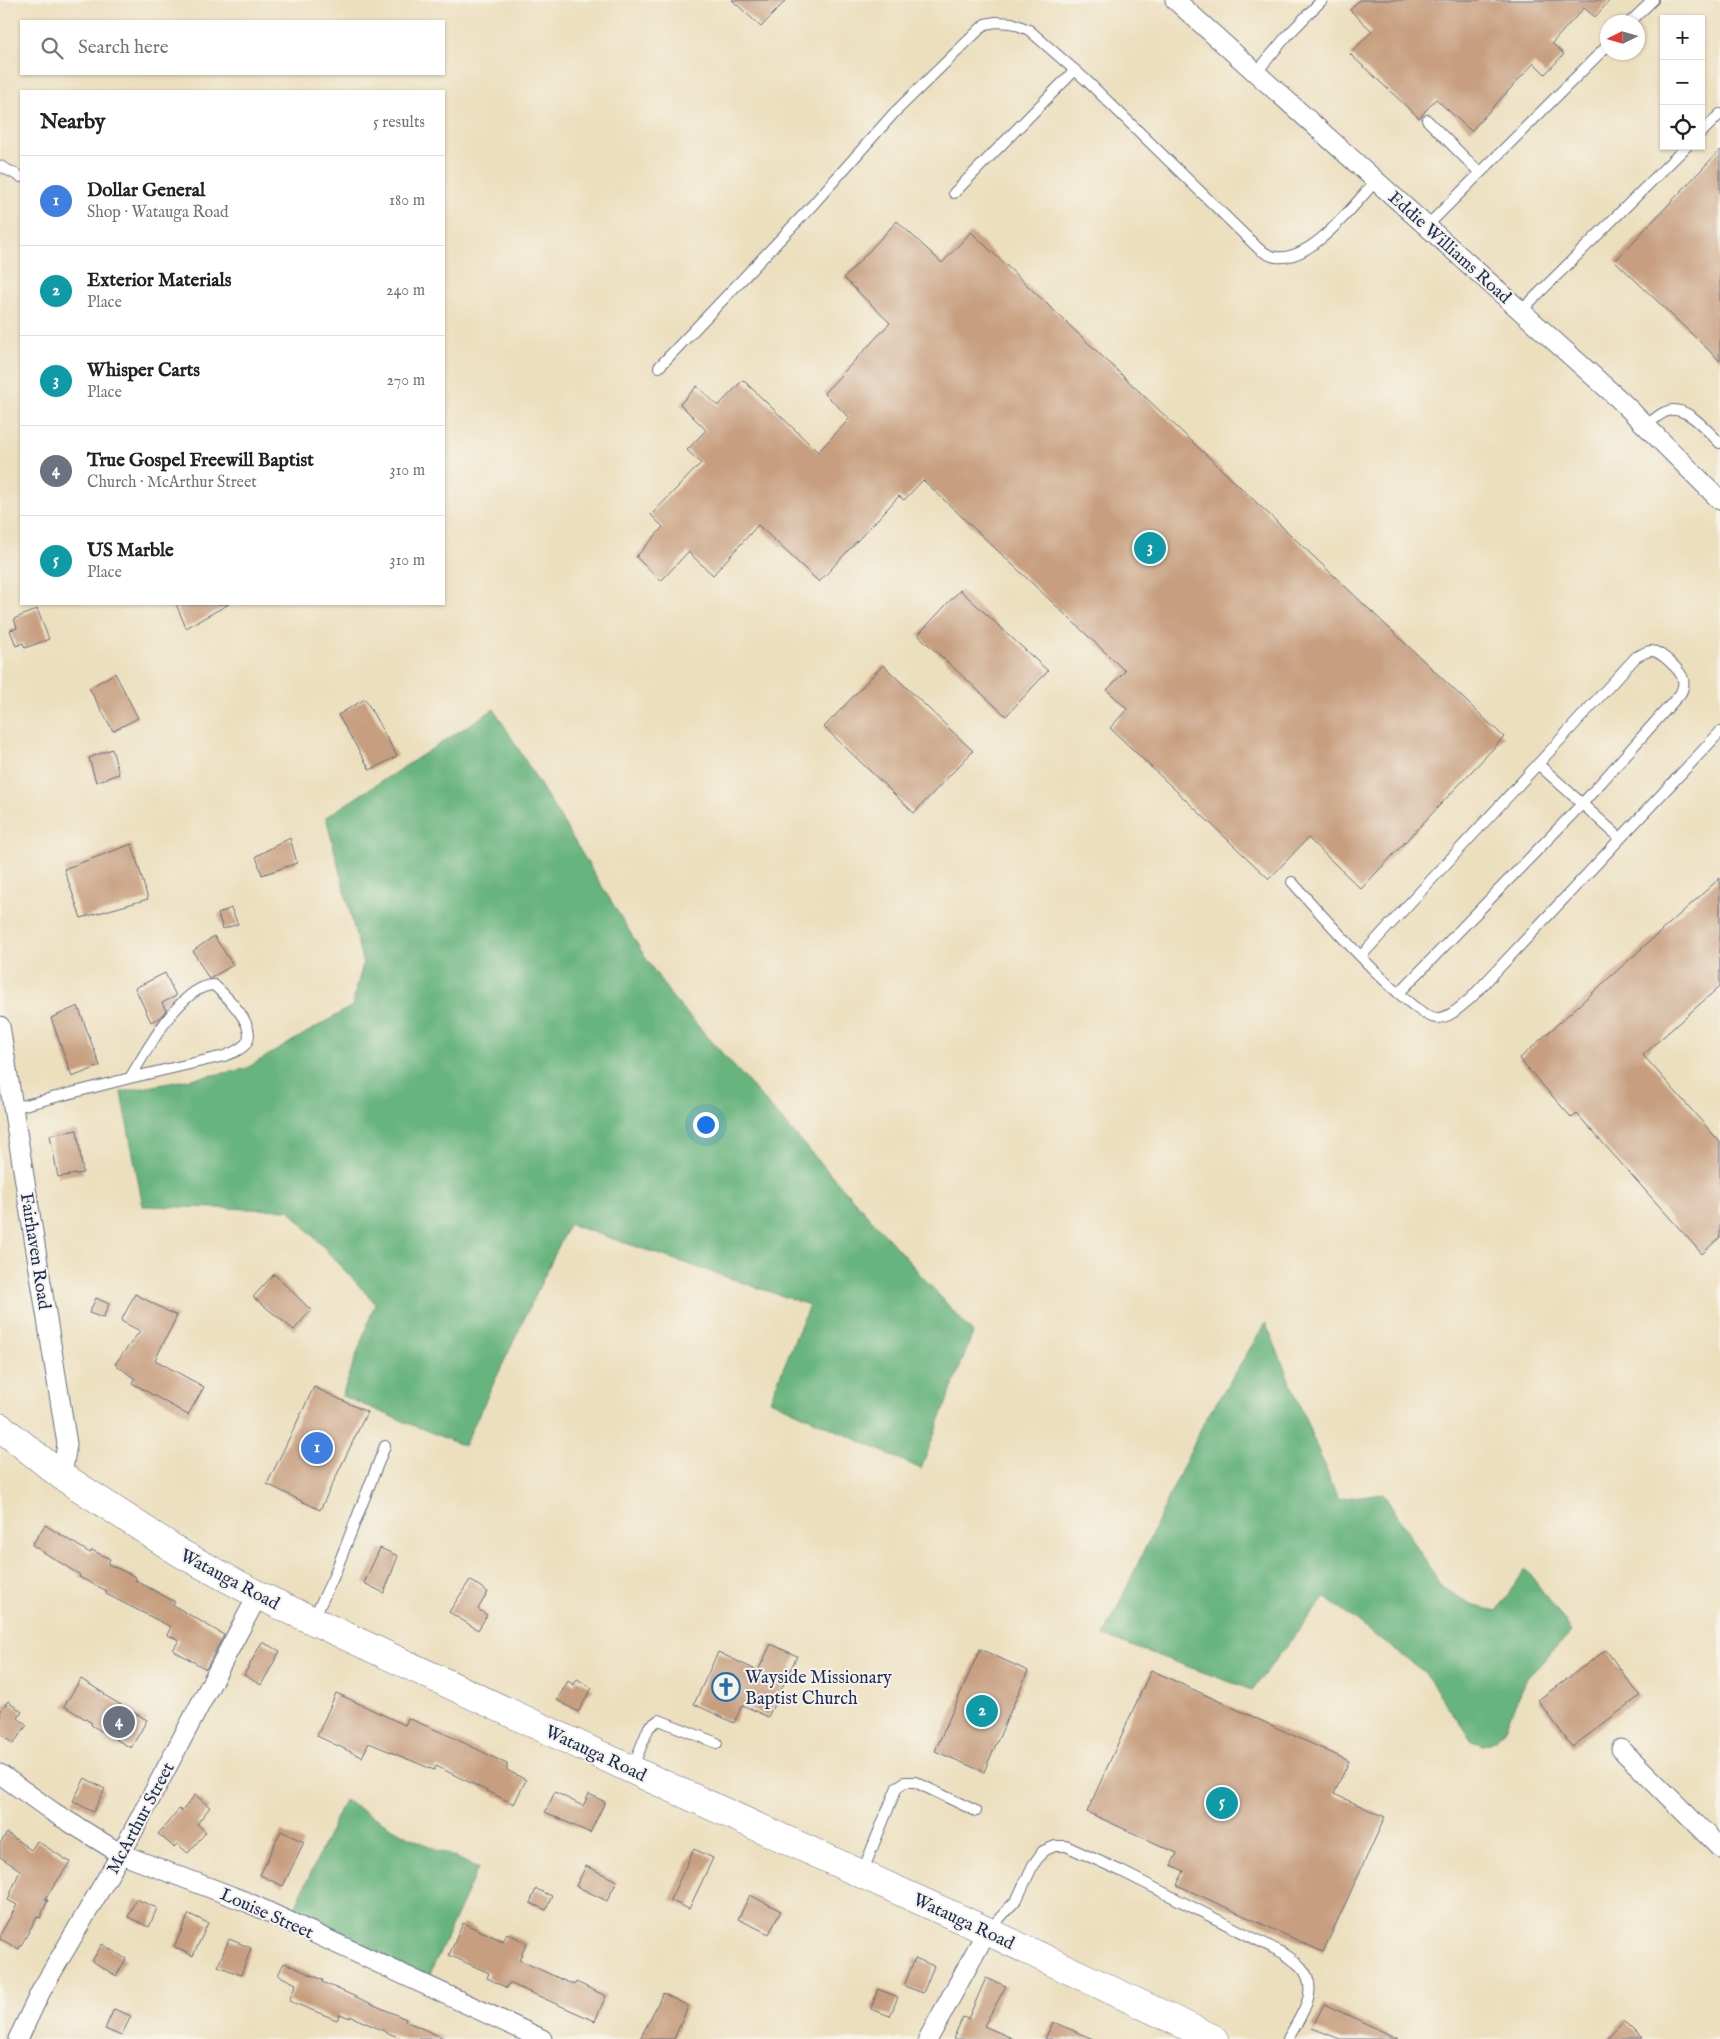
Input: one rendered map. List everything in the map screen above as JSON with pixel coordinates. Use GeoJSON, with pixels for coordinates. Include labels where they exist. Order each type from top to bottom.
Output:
{"type":"FeatureCollection","features":[{"type":"Feature","properties":{"kind":"main road","name":"Watauga Road"},"geometry":{"type":"LineString","coordinates":[[0,1427],[62,1476],[182,1554],[258,1595],[631,1770],[987,1931],[1214,2039]]}},
{"type":"Feature","properties":{"kind":"street","name":"Eddie Williams Road"},"geometry":{"type":"LineString","coordinates":[[1176,0],[1521,311],[1646,426],[1720,500]]}},
{"type":"Feature","properties":{"kind":"street","name":"Fairhaven Road"},"geometry":{"type":"LineString","coordinates":[[0,1026],[67,1444],[62,1476]]}},
{"type":"Feature","properties":{"kind":"street","name":"McArthur Street"},"geometry":{"type":"LineString","coordinates":[[18,2039],[42,1989],[121,1854],[258,1595]]}},
{"type":"Feature","properties":{"kind":"street"},"geometry":{"type":"LineString","coordinates":[[1620,1749],[1720,1848]]}},
{"type":"Feature","properties":{"kind":"street","name":"Louise Street"},"geometry":{"type":"LineString","coordinates":[[0,1774],[53,1812],[121,1854],[246,1902],[542,2039]]}},
{"type":"Feature","properties":{"kind":"street"},"geometry":{"type":"LineString","coordinates":[[928,2039],[987,1931]]}},
{"type":"Feature","properties":{"kind":"lane"},"geometry":{"type":"LineString","coordinates":[[1256,73],[1286,37],[1322,0]]}},
{"type":"Feature","properties":{"kind":"lane"},"geometry":{"type":"LineString","coordinates":[[1637,15],[1653,0]]}},
{"type":"Feature","properties":{"kind":"lane"},"geometry":{"type":"LineString","coordinates":[[659,367],[809,209],[894,113],[985,24],[1012,22],[1029,30],[1076,70],[1259,248],[1273,257],[1289,258],[1304,252],[1328,232],[1376,181]]}},
{"type":"Feature","properties":{"kind":"lane"},"geometry":{"type":"LineString","coordinates":[[1427,226],[1600,53]]}},
{"type":"Feature","properties":{"kind":"lane"},"geometry":{"type":"LineString","coordinates":[[954,193],[1076,70]]}},
{"type":"Feature","properties":{"kind":"lane"},"geometry":{"type":"LineString","coordinates":[[1705,129],[1720,114]]}},
{"type":"Feature","properties":{"kind":"lane"},"geometry":{"type":"LineString","coordinates":[[1427,120],[1480,173]]}},
{"type":"Feature","properties":{"kind":"lane"},"geometry":{"type":"LineString","coordinates":[[1521,311],[1684,150]]}},
{"type":"Feature","properties":{"kind":"lane"},"geometry":{"type":"LineString","coordinates":[[0,166],[20,176]]}},
{"type":"Feature","properties":{"kind":"lane"},"geometry":{"type":"LineString","coordinates":[[1646,426],[1667,410],[1678,410],[1689,415],[1720,443]]}},
{"type":"Feature","properties":{"kind":"lane"},"geometry":{"type":"LineString","coordinates":[[1361,956],[1636,657],[1652,651],[1658,652],[1678,670],[1683,679],[1683,689],[1680,694],[1582,804],[1399,994]]}},
{"type":"Feature","properties":{"kind":"lane"},"geometry":{"type":"LineString","coordinates":[[1292,882],[1408,1003],[1436,1018],[1453,1014],[1470,999],[1720,732]]}},
{"type":"Feature","properties":{"kind":"lane"},"geometry":{"type":"LineString","coordinates":[[1538,764],[1620,838]]}},
{"type":"Feature","properties":{"kind":"lane"},"geometry":{"type":"LineString","coordinates":[[13,1108],[224,1056],[238,1050],[247,1041],[249,1030],[234,1005],[214,984],[204,985],[189,996],[166,1020],[130,1078]]}},
{"type":"Feature","properties":{"kind":"lane"},"geometry":{"type":"LineString","coordinates":[[313,1621],[333,1578],[385,1446]]}},
{"type":"Feature","properties":{"kind":"lane"},"geometry":{"type":"LineString","coordinates":[[631,1770],[649,1727],[659,1720],[717,1743]]}},
{"type":"Feature","properties":{"kind":"lane"},"geometry":{"type":"LineString","coordinates":[[861,1874],[897,1787],[906,1782],[915,1782],[976,1811]]}},
{"type":"Feature","properties":{"kind":"lane"},"geometry":{"type":"LineString","coordinates":[[987,1931],[1017,1899],[1033,1865],[1043,1851],[1055,1846],[1066,1846],[1121,1870],[1283,1952],[1301,1968],[1308,1978],[1310,1987],[1309,1998],[1288,2039]]}},
{"type":"Feature","properties":{"kind":"green space"},"geometry":{"type":"Polygon","coordinates":[[[494,709],[645,957],[672,997],[973,1333],[921,1469],[770,1400],[809,1305],[569,1224],[464,1446],[342,1396],[375,1303],[289,1210],[143,1206],[121,1092],[245,1069],[352,1006],[363,964],[326,817],[494,709]]]}},
{"type":"Feature","properties":{"kind":"green space"},"geometry":{"type":"Polygon","coordinates":[[[1266,1323],[1338,1499],[1383,1493],[1441,1586],[1474,1606],[1496,1611],[1526,1569],[1572,1631],[1527,1678],[1504,1730],[1494,1741],[1483,1745],[1472,1741],[1424,1672],[1325,1597],[1252,1690],[1104,1636],[1204,1422],[1266,1323]]]}},
{"type":"Feature","properties":{"kind":"green space"},"geometry":{"type":"Polygon","coordinates":[[[344,1800],[407,1836],[478,1868],[428,1978],[292,1914],[344,1800]]]}},
{"type":"Feature","properties":{"kind":"building"},"geometry":{"type":"Polygon","coordinates":[[[732,0],[786,0],[761,27],[732,0]]]}},
{"type":"Feature","properties":{"kind":"building"},"geometry":{"type":"Polygon","coordinates":[[[1359,0],[1610,0],[1595,17],[1584,8],[1552,43],[1564,54],[1545,74],[1534,63],[1471,131],[1436,99],[1419,118],[1350,54],[1372,31],[1350,10],[1359,0]]]}},
{"type":"Feature","properties":{"kind":"building"},"geometry":{"type":"Polygon","coordinates":[[[1720,150],[1720,361],[1615,261],[1720,150]]]}},
{"type":"Feature","properties":{"kind":"building"},"geometry":{"type":"Polygon","coordinates":[[[897,221],[942,263],[971,232],[1504,737],[1361,889],[1308,838],[1269,879],[1110,728],[1127,709],[1107,690],[1125,671],[923,480],[904,500],[899,496],[819,582],[758,525],[713,575],[688,552],[661,581],[636,557],[663,527],[651,515],[701,463],[687,450],[706,430],[680,404],[697,386],[718,406],[743,380],[818,452],[850,418],[824,393],[890,323],[844,278],[897,221]]]}},
{"type":"Feature","properties":{"kind":"building"},"geometry":{"type":"Polygon","coordinates":[[[960,590],[1048,671],[1006,716],[918,635],[960,590]]]}},
{"type":"Feature","properties":{"kind":"building"},"geometry":{"type":"Polygon","coordinates":[[[176,605],[227,605],[186,628],[176,605]]]}},
{"type":"Feature","properties":{"kind":"building"},"geometry":{"type":"Polygon","coordinates":[[[37,609],[49,639],[25,648],[23,643],[16,646],[10,630],[17,628],[14,619],[37,609]]]}},
{"type":"Feature","properties":{"kind":"building"},"geometry":{"type":"Polygon","coordinates":[[[883,665],[973,751],[914,813],[824,727],[883,665]]]}},
{"type":"Feature","properties":{"kind":"building"},"geometry":{"type":"Polygon","coordinates":[[[115,673],[138,718],[113,731],[89,688],[115,673]]]}},
{"type":"Feature","properties":{"kind":"building"},"geometry":{"type":"Polygon","coordinates":[[[365,699],[397,756],[370,770],[338,715],[365,699]]]}},
{"type":"Feature","properties":{"kind":"building"},"geometry":{"type":"Polygon","coordinates":[[[112,749],[119,774],[96,782],[89,758],[112,749]]]}},
{"type":"Feature","properties":{"kind":"building"},"geometry":{"type":"Polygon","coordinates":[[[290,838],[297,863],[262,875],[256,856],[290,838]]]}},
{"type":"Feature","properties":{"kind":"building"},"geometry":{"type":"Polygon","coordinates":[[[132,844],[148,899],[81,918],[64,869],[132,844]]]}},
{"type":"Feature","properties":{"kind":"building"},"geometry":{"type":"Polygon","coordinates":[[[1720,878],[1720,986],[1643,1055],[1720,1142],[1720,1237],[1702,1254],[1577,1114],[1572,1118],[1519,1059],[1720,878]]]}},
{"type":"Feature","properties":{"kind":"building"},"geometry":{"type":"Polygon","coordinates":[[[231,908],[238,924],[223,929],[218,914],[231,908]]]}},
{"type":"Feature","properties":{"kind":"building"},"geometry":{"type":"Polygon","coordinates":[[[214,936],[233,965],[209,979],[193,951],[214,936]]]}},
{"type":"Feature","properties":{"kind":"building"},"geometry":{"type":"Polygon","coordinates":[[[165,973],[176,996],[162,1003],[166,1010],[161,1017],[151,1022],[135,988],[165,973]]]}},
{"type":"Feature","properties":{"kind":"building"},"geometry":{"type":"Polygon","coordinates":[[[78,1006],[100,1066],[72,1077],[51,1018],[78,1006]]]}},
{"type":"Feature","properties":{"kind":"building"},"geometry":{"type":"Polygon","coordinates":[[[77,1130],[83,1173],[58,1177],[50,1135],[77,1130]]]}},
{"type":"Feature","properties":{"kind":"building"},"geometry":{"type":"Polygon","coordinates":[[[274,1274],[311,1310],[294,1330],[253,1297],[274,1274]]]}},
{"type":"Feature","properties":{"kind":"building"},"geometry":{"type":"Polygon","coordinates":[[[135,1294],[177,1316],[155,1360],[204,1387],[188,1415],[132,1383],[135,1379],[115,1364],[140,1331],[121,1321],[135,1294]]]}},
{"type":"Feature","properties":{"kind":"building"},"geometry":{"type":"Polygon","coordinates":[[[96,1298],[109,1304],[103,1318],[89,1313],[96,1298]]]}},
{"type":"Feature","properties":{"kind":"building"},"geometry":{"type":"Polygon","coordinates":[[[314,1387],[367,1412],[320,1510],[267,1484],[314,1387]]]}},
{"type":"Feature","properties":{"kind":"building"},"geometry":{"type":"Polygon","coordinates":[[[45,1525],[90,1553],[92,1550],[110,1559],[108,1564],[136,1577],[135,1580],[175,1602],[173,1605],[224,1635],[206,1669],[173,1650],[179,1640],[167,1635],[171,1627],[106,1594],[107,1591],[79,1577],[80,1575],[32,1545],[45,1525]]]}},
{"type":"Feature","properties":{"kind":"building"},"geometry":{"type":"Polygon","coordinates":[[[380,1548],[398,1556],[384,1593],[364,1583],[380,1548]]]}},
{"type":"Feature","properties":{"kind":"building"},"geometry":{"type":"Polygon","coordinates":[[[470,1580],[488,1592],[478,1609],[487,1615],[478,1630],[449,1612],[470,1580]]]}},
{"type":"Feature","properties":{"kind":"building"},"geometry":{"type":"Polygon","coordinates":[[[262,1642],[280,1651],[261,1685],[244,1675],[262,1642]]]}},
{"type":"Feature","properties":{"kind":"building"},"geometry":{"type":"Polygon","coordinates":[[[771,1644],[797,1656],[768,1717],[742,1705],[734,1723],[694,1704],[718,1652],[758,1671],[771,1644]]]}},
{"type":"Feature","properties":{"kind":"building"},"geometry":{"type":"Polygon","coordinates":[[[980,1649],[1028,1671],[984,1772],[935,1751],[980,1649]]]}},
{"type":"Feature","properties":{"kind":"building"},"geometry":{"type":"Polygon","coordinates":[[[1606,1650],[1640,1696],[1572,1747],[1538,1700],[1606,1650]]]}},
{"type":"Feature","properties":{"kind":"building"},"geometry":{"type":"Polygon","coordinates":[[[1151,1670],[1349,1761],[1334,1794],[1385,1817],[1323,1952],[1177,1885],[1184,1871],[1171,1865],[1177,1853],[1087,1812],[1151,1670]]]}},
{"type":"Feature","properties":{"kind":"building"},"geometry":{"type":"Polygon","coordinates":[[[81,1679],[147,1720],[131,1748],[91,1725],[92,1723],[64,1706],[81,1679]]]}},
{"type":"Feature","properties":{"kind":"building"},"geometry":{"type":"Polygon","coordinates":[[[577,1679],[592,1688],[578,1712],[557,1700],[568,1681],[574,1685],[577,1679]]]}},
{"type":"Feature","properties":{"kind":"building"},"geometry":{"type":"Polygon","coordinates":[[[336,1693],[405,1725],[408,1718],[507,1764],[507,1770],[526,1780],[514,1804],[436,1766],[434,1770],[369,1743],[362,1757],[317,1736],[336,1693]]]}},
{"type":"Feature","properties":{"kind":"building"},"geometry":{"type":"Polygon","coordinates":[[[8,1701],[22,1712],[18,1718],[27,1725],[13,1744],[0,1733],[0,1712],[8,1701]]]}},
{"type":"Feature","properties":{"kind":"building"},"geometry":{"type":"Polygon","coordinates":[[[85,1778],[105,1789],[93,1812],[73,1801],[85,1778]]]}},
{"type":"Feature","properties":{"kind":"building"},"geometry":{"type":"Polygon","coordinates":[[[555,1792],[583,1806],[589,1794],[605,1802],[590,1833],[545,1812],[555,1792]]]}},
{"type":"Feature","properties":{"kind":"building"},"geometry":{"type":"Polygon","coordinates":[[[195,1795],[210,1807],[197,1824],[206,1832],[188,1853],[177,1844],[174,1847],[158,1834],[179,1809],[182,1811],[195,1795]]]}},
{"type":"Feature","properties":{"kind":"building"},"geometry":{"type":"Polygon","coordinates":[[[281,1831],[304,1842],[283,1886],[260,1875],[281,1831]]]}},
{"type":"Feature","properties":{"kind":"building"},"geometry":{"type":"Polygon","coordinates":[[[7,1833],[31,1850],[37,1841],[70,1862],[45,1899],[48,1900],[40,1918],[37,1917],[19,1949],[0,1939],[0,1935],[17,1905],[8,1900],[20,1870],[0,1857],[0,1843],[7,1833]]]}},
{"type":"Feature","properties":{"kind":"building"},"geometry":{"type":"Polygon","coordinates":[[[694,1849],[713,1858],[689,1909],[670,1900],[694,1849]]]}},
{"type":"Feature","properties":{"kind":"building"},"geometry":{"type":"Polygon","coordinates":[[[586,1866],[617,1881],[607,1901],[576,1886],[586,1866]]]}},
{"type":"Feature","properties":{"kind":"building"},"geometry":{"type":"Polygon","coordinates":[[[536,1889],[552,1896],[546,1910],[530,1903],[536,1889]]]}},
{"type":"Feature","properties":{"kind":"building"},"geometry":{"type":"Polygon","coordinates":[[[750,1895],[781,1911],[769,1934],[738,1919],[750,1895]]]}},
{"type":"Feature","properties":{"kind":"building"},"geometry":{"type":"Polygon","coordinates":[[[136,1899],[157,1908],[149,1927],[128,1917],[136,1899]]]}},
{"type":"Feature","properties":{"kind":"building"},"geometry":{"type":"Polygon","coordinates":[[[189,1914],[208,1923],[193,1956],[174,1947],[189,1914]]]}},
{"type":"Feature","properties":{"kind":"building"},"geometry":{"type":"Polygon","coordinates":[[[463,1923],[503,1941],[507,1933],[527,1943],[519,1960],[574,1985],[576,1982],[606,1996],[595,2021],[509,1983],[507,1988],[487,1978],[489,1973],[449,1955],[463,1923]]]}},
{"type":"Feature","properties":{"kind":"building"},"geometry":{"type":"Polygon","coordinates":[[[229,1939],[251,1948],[241,1975],[218,1966],[229,1939]]]}},
{"type":"Feature","properties":{"kind":"building"},"geometry":{"type":"Polygon","coordinates":[[[102,1944],[126,1959],[116,1976],[92,1961],[102,1944]]]}},
{"type":"Feature","properties":{"kind":"building"},"geometry":{"type":"Polygon","coordinates":[[[915,1958],[934,1966],[923,1993],[904,1986],[915,1958]]]}},
{"type":"Feature","properties":{"kind":"building"},"geometry":{"type":"Polygon","coordinates":[[[284,1963],[446,2039],[402,2039],[350,2016],[350,2018],[340,2014],[337,2020],[289,2001],[296,1984],[278,1975],[284,1963]]]}},
{"type":"Feature","properties":{"kind":"building"},"geometry":{"type":"Polygon","coordinates":[[[986,1978],[1006,1986],[984,2026],[1014,2039],[953,2039],[963,2017],[968,2019],[986,1978]]]}},
{"type":"Feature","properties":{"kind":"building"},"geometry":{"type":"Polygon","coordinates":[[[878,1989],[898,1997],[890,2016],[871,2009],[878,1989]]]}},
{"type":"Feature","properties":{"kind":"building"},"geometry":{"type":"Polygon","coordinates":[[[663,1993],[688,2006],[674,2039],[640,2039],[663,1993]]]}},
{"type":"Feature","properties":{"kind":"building"},"geometry":{"type":"Polygon","coordinates":[[[1324,2004],[1399,2039],[1340,2039],[1312,2028],[1324,2004]]]}},
{"type":"Feature","properties":{"kind":"building"},"geometry":{"type":"Polygon","coordinates":[[[114,2009],[131,2016],[121,2036],[105,2029],[114,2009]]]}},
{"type":"Feature","properties":{"kind":"building"},"geometry":{"type":"Polygon","coordinates":[[[1624,2020],[1643,2039],[1606,2039],[1624,2020]]]}},
{"type":"Feature","properties":{"kind":"building"},"geometry":{"type":"Polygon","coordinates":[[[1053,2022],[1093,2039],[1045,2039],[1053,2022]]]}},
{"type":"Feature","properties":{"kind":"place","name":"Whisper Carts"},"geometry":{"type":"Point","coordinates":[1150,548]}},
{"type":"Feature","properties":{"kind":"place","name":"Dollar General"},"geometry":{"type":"Point","coordinates":[317,1448]}},
{"type":"Feature","properties":{"kind":"place","name":"Wayside Missionary Baptist Church"},"geometry":{"type":"Point","coordinates":[726,1687]}},
{"type":"Feature","properties":{"kind":"place","name":"Exterior Materials"},"geometry":{"type":"Point","coordinates":[982,1711]}},
{"type":"Feature","properties":{"kind":"place","name":"True Gospel Freewill Baptist"},"geometry":{"type":"Point","coordinates":[119,1722]}},
{"type":"Feature","properties":{"kind":"place","name":"US Marble"},"geometry":{"type":"Point","coordinates":[1222,1803]}}]}
